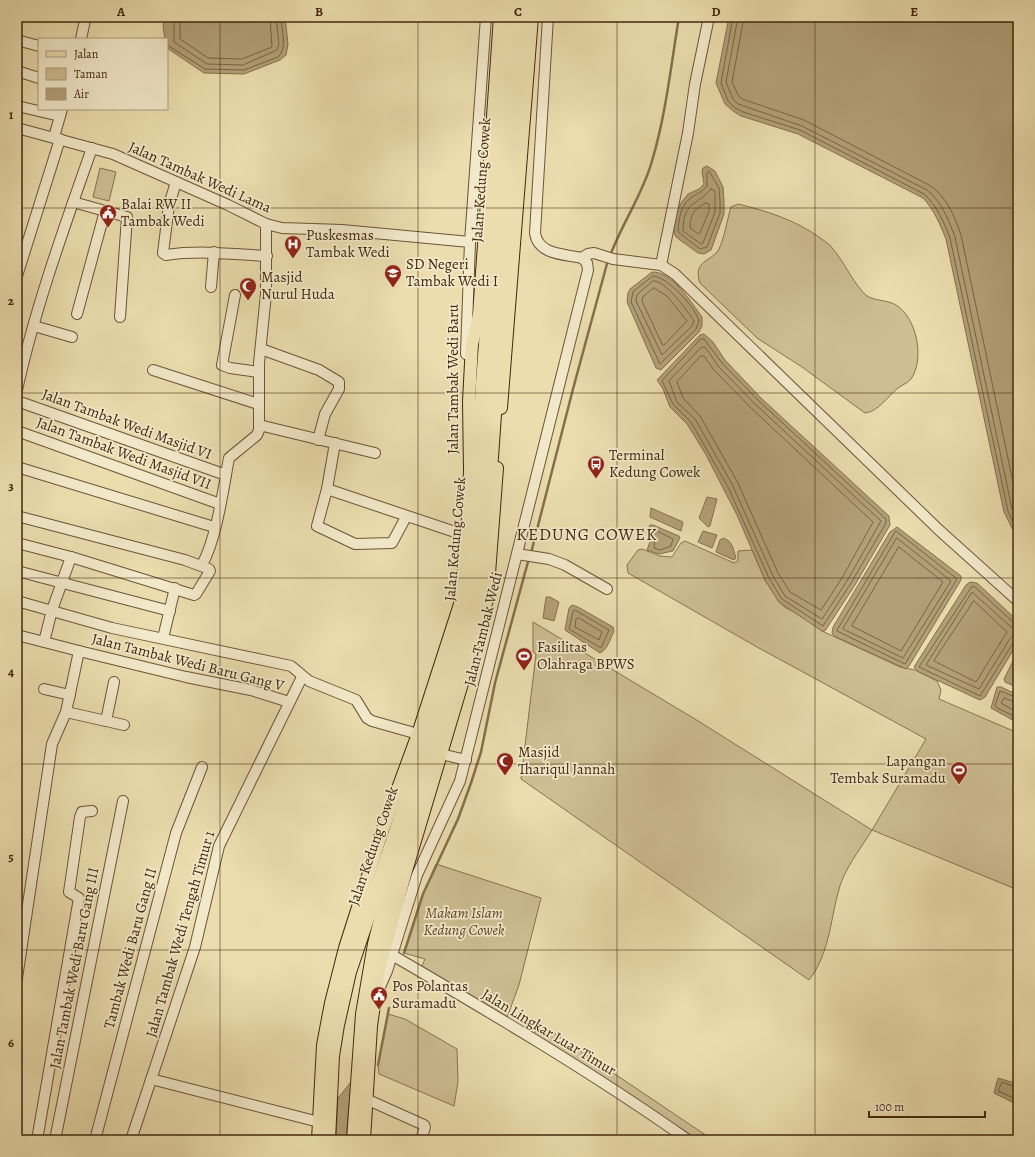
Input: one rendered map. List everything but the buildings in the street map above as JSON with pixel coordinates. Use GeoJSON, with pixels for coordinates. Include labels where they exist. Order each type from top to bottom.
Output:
{"type":"FeatureCollection","features":[{"type":"Feature","properties":{"kind":"highway","name":"Jalan Kedung Cowek"},"geometry":{"type":"LineString","coordinates":[[328,1140],[332,1056],[337,1025],[349,972],[434,719],[471,591],[483,383],[511,17]]}},
{"type":"Feature","properties":{"kind":"highway","name":"Jalan Kedung Cowek"},"geometry":{"type":"LineString","coordinates":[[354,1140],[364,1075],[363,1014],[377,937],[385,904],[481,599],[522,17]]}},
{"type":"Feature","properties":{"kind":"highway"},"geometry":{"type":"LineString","coordinates":[[366,882],[373,898]]}},
{"type":"Feature","properties":{"kind":"main road"},"geometry":{"type":"LineString","coordinates":[[469,402],[472,344],[479,315],[500,17]]}},
{"type":"Feature","properties":{"kind":"main road","name":"Jalan Kedung Cowek"},"geometry":{"type":"LineString","coordinates":[[364,1075],[374,1000],[384,947],[411,873],[441,754],[484,613],[489,588],[532,17]]}},
{"type":"Feature","properties":{"kind":"main road","name":"Jalan Tambak Wedi Baru"},"geometry":{"type":"LineString","coordinates":[[418,734],[461,601],[467,536],[470,471],[469,402]]}},
{"type":"Feature","properties":{"kind":"main road","name":"Jalan Kedung Cowek"},"geometry":{"type":"LineString","coordinates":[[318,1140],[323,1045],[331,1003],[345,948],[382,832],[418,734]]}},
{"type":"Feature","properties":{"kind":"main road","name":"Jalan Kedung Cowek"},"geometry":{"type":"LineString","coordinates":[[361,1095],[364,1140]]}},
{"type":"Feature","properties":{"kind":"street","name":"Jalan Tambak Wedi Baru"},"geometry":{"type":"LineString","coordinates":[[469,402],[466,355],[470,242],[486,17]]}},
{"type":"Feature","properties":{"kind":"street"},"geometry":{"type":"LineString","coordinates":[[548,17],[535,233],[538,244],[550,252],[582,258],[588,254],[600,255],[613,259],[661,265],[675,274],[939,530],[1018,601]]}},
{"type":"Feature","properties":{"kind":"street"},"geometry":{"type":"LineString","coordinates":[[661,265],[688,132],[695,84],[709,17]]}},
{"type":"Feature","properties":{"kind":"street"},"geometry":{"type":"LineString","coordinates":[[81,38],[85,20]]}},
{"type":"Feature","properties":{"kind":"street"},"geometry":{"type":"LineString","coordinates":[[17,40],[38,46]]}},
{"type":"Feature","properties":{"kind":"street"},"geometry":{"type":"LineString","coordinates":[[17,71],[38,78]]}},
{"type":"Feature","properties":{"kind":"street"},"geometry":{"type":"LineString","coordinates":[[17,106],[38,109]]}},
{"type":"Feature","properties":{"kind":"street"},"geometry":{"type":"LineString","coordinates":[[17,276],[57,138],[61,113],[42,110]]}},
{"type":"Feature","properties":{"kind":"street","name":"Jalan Tambak Wedi Lama"},"geometry":{"type":"LineString","coordinates":[[17,128],[113,154],[266,224],[282,228],[342,230],[470,242]]}},
{"type":"Feature","properties":{"kind":"street"},"geometry":{"type":"LineString","coordinates":[[17,390],[52,262],[92,148]]}},
{"type":"Feature","properties":{"kind":"street"},"geometry":{"type":"LineString","coordinates":[[176,182],[169,205],[163,253],[166,255],[189,252],[214,252],[266,256]]}},
{"type":"Feature","properties":{"kind":"street"},"geometry":{"type":"LineString","coordinates":[[73,202],[126,216],[128,220],[120,317]]}},
{"type":"Feature","properties":{"kind":"street"},"geometry":{"type":"LineString","coordinates":[[77,314],[105,210]]}},
{"type":"Feature","properties":{"kind":"street"},"geometry":{"type":"LineString","coordinates":[[202,565],[220,504],[230,455],[257,435],[259,425],[259,372],[266,294],[266,224]]}},
{"type":"Feature","properties":{"kind":"street"},"geometry":{"type":"LineString","coordinates":[[210,287],[214,252]]}},
{"type":"Feature","properties":{"kind":"street","name":"Jalan Tambak Wedi"},"geometry":{"type":"LineString","coordinates":[[374,1000],[392,956],[411,873],[460,781],[466,760],[521,555],[588,270],[587,263],[582,258]]}},
{"type":"Feature","properties":{"kind":"street"},"geometry":{"type":"LineString","coordinates":[[235,295],[222,365],[230,368],[259,372]]}},
{"type":"Feature","properties":{"kind":"street"},"geometry":{"type":"LineString","coordinates":[[34,326],[72,337]]}},
{"type":"Feature","properties":{"kind":"street"},"geometry":{"type":"LineString","coordinates":[[261,349],[319,370],[339,382],[338,389],[325,414],[318,440]]}},
{"type":"Feature","properties":{"kind":"street"},"geometry":{"type":"LineString","coordinates":[[153,370],[258,404]]}},
{"type":"Feature","properties":{"kind":"street","name":"Jalan Tambak Wedi Masjid VI"},"geometry":{"type":"LineString","coordinates":[[17,401],[226,475]]}},
{"type":"Feature","properties":{"kind":"street"},"geometry":{"type":"LineString","coordinates":[[259,425],[375,453]]}},
{"type":"Feature","properties":{"kind":"street","name":"Jalan Tambak Wedi Masjid VII"},"geometry":{"type":"LineString","coordinates":[[17,431],[220,504]]}},
{"type":"Feature","properties":{"kind":"street"},"geometry":{"type":"LineString","coordinates":[[335,443],[327,489],[317,525],[355,544],[394,543],[406,517]]}},
{"type":"Feature","properties":{"kind":"street"},"geometry":{"type":"LineString","coordinates":[[17,467],[214,527]]}},
{"type":"Feature","properties":{"kind":"street"},"geometry":{"type":"LineString","coordinates":[[327,489],[406,517],[467,536]]}},
{"type":"Feature","properties":{"kind":"street"},"geometry":{"type":"LineString","coordinates":[[17,516],[202,565],[210,571],[196,594],[71,557],[17,544]]}},
{"type":"Feature","properties":{"kind":"street"},"geometry":{"type":"LineString","coordinates":[[521,555],[565,565],[607,589]]}},
{"type":"Feature","properties":{"kind":"street"},"geometry":{"type":"LineString","coordinates":[[44,642],[52,610],[71,557]]}},
{"type":"Feature","properties":{"kind":"street"},"geometry":{"type":"LineString","coordinates":[[17,571],[170,611]]}},
{"type":"Feature","properties":{"kind":"street"},"geometry":{"type":"LineString","coordinates":[[163,638],[175,588]]}},
{"type":"Feature","properties":{"kind":"street"},"geometry":{"type":"LineString","coordinates":[[17,601],[112,628],[163,638],[229,654],[286,664],[294,668],[309,681],[356,700],[367,718],[372,721],[418,734]]}},
{"type":"Feature","properties":{"kind":"street"},"geometry":{"type":"LineString","coordinates":[[17,635],[79,651]]}},
{"type":"Feature","properties":{"kind":"street","name":"Jalan Tambak Wedi Baru Gang V"},"geometry":{"type":"LineString","coordinates":[[17,978],[20,928],[52,744],[66,712],[79,651],[186,677],[251,690],[289,702]]}},
{"type":"Feature","properties":{"kind":"street","name":"Jalan Tambak Wedi Tengah Timur 1"},"geometry":{"type":"LineString","coordinates":[[131,1140],[195,947],[219,846],[302,676]]}},
{"type":"Feature","properties":{"kind":"street"},"geometry":{"type":"LineString","coordinates":[[106,721],[114,682]]}},
{"type":"Feature","properties":{"kind":"street"},"geometry":{"type":"LineString","coordinates":[[44,689],[70,695]]}},
{"type":"Feature","properties":{"kind":"street"},"geometry":{"type":"LineString","coordinates":[[66,712],[124,724]]}},
{"type":"Feature","properties":{"kind":"street"},"geometry":{"type":"LineString","coordinates":[[441,754],[466,760]]}},
{"type":"Feature","properties":{"kind":"street","name":"Tambak Wedi Baru Gang II"},"geometry":{"type":"LineString","coordinates":[[95,1140],[176,833],[202,767]]}},
{"type":"Feature","properties":{"kind":"street","name":"Jalan Tambak Wedi Baru Gang III"},"geometry":{"type":"LineString","coordinates":[[55,1140],[123,801]]}},
{"type":"Feature","properties":{"kind":"street"},"geometry":{"type":"LineString","coordinates":[[37,1140],[79,898],[69,892],[80,817],[82,812],[92,811]]}},
{"type":"Feature","properties":{"kind":"street","name":"Jalan Lingkar Luar Timur"},"geometry":{"type":"LineString","coordinates":[[392,956],[577,1065],[630,1099],[688,1140]]}},
{"type":"Feature","properties":{"kind":"street"},"geometry":{"type":"LineString","coordinates":[[151,1079],[320,1122]]}},
{"type":"Feature","properties":{"kind":"street"},"geometry":{"type":"LineString","coordinates":[[361,1095],[424,1125],[425,1127],[421,1140]]}},
{"type":"Feature","properties":{"kind":"green space"},"geometry":{"type":"Polygon","coordinates":[[[100,168],[116,172],[109,201],[93,197],[100,168]]]}},
{"type":"Feature","properties":{"kind":"green space"},"geometry":{"type":"Polygon","coordinates":[[[738,204],[790,221],[819,237],[832,247],[858,287],[867,296],[896,305],[909,319],[917,339],[918,361],[915,371],[907,383],[898,388],[874,410],[865,413],[802,367],[757,338],[700,283],[698,275],[699,270],[704,262],[712,257],[719,249],[731,207],[738,204]]]}},
{"type":"Feature","properties":{"kind":"green space"},"geometry":{"type":"Polygon","coordinates":[[[685,541],[734,563],[738,561],[738,551],[752,550],[765,580],[779,602],[786,608],[802,616],[822,631],[900,667],[915,670],[937,681],[941,690],[939,699],[1018,733],[1018,890],[872,830],[926,739],[757,647],[628,573],[627,565],[638,550],[642,549],[660,556],[672,557],[681,543],[685,541]]]}},
{"type":"Feature","properties":{"kind":"green space"},"geometry":{"type":"Polygon","coordinates":[[[533,622],[695,719],[872,830],[852,860],[840,885],[825,949],[816,970],[809,980],[521,779],[536,654],[533,652],[533,622]]]}},
{"type":"Feature","properties":{"kind":"green space","name":"Makam Islam Kedung Cowek"},"geometry":{"type":"Polygon","coordinates":[[[436,864],[541,898],[519,985],[505,1023],[419,972],[425,959],[404,953],[423,894],[436,864]]]}},
{"type":"Feature","properties":{"kind":"green space"},"geometry":{"type":"Polygon","coordinates":[[[388,1014],[405,1019],[457,1049],[458,1082],[454,1106],[379,1074],[378,1065],[388,1014]]]}},
{"type":"Feature","properties":{"kind":"green space"},"geometry":{"type":"Polygon","coordinates":[[[539,1023],[713,1140],[688,1140],[532,1039],[539,1023]]]}},
{"type":"Feature","properties":{"kind":"water"},"geometry":{"type":"Polygon","coordinates":[[[165,17],[285,17],[288,44],[286,55],[280,60],[244,74],[204,73],[168,49],[168,38],[165,38],[163,26],[165,17]]]}},
{"type":"Feature","properties":{"kind":"water"},"geometry":{"type":"Polygon","coordinates":[[[729,17],[1018,17],[1018,540],[1004,512],[946,239],[936,217],[923,198],[798,134],[741,116],[725,104],[716,83],[729,17]]]}},
{"type":"Feature","properties":{"kind":"water"},"geometry":{"type":"Polygon","coordinates":[[[707,166],[715,171],[723,187],[724,214],[711,250],[704,254],[698,253],[676,237],[674,233],[676,213],[688,194],[699,189],[704,184],[702,172],[703,168],[707,166]]]}},
{"type":"Feature","properties":{"kind":"water"},"geometry":{"type":"Polygon","coordinates":[[[652,272],[667,276],[674,282],[687,296],[702,317],[702,326],[699,332],[661,370],[656,368],[627,302],[630,289],[652,272]]]}},
{"type":"Feature","properties":{"kind":"water"},"geometry":{"type":"Polygon","coordinates":[[[704,334],[713,342],[725,360],[761,398],[889,516],[890,525],[855,585],[825,631],[822,631],[779,602],[765,580],[737,515],[705,453],[687,424],[670,407],[663,389],[657,380],[700,335],[704,334]]]}},
{"type":"Feature","properties":{"kind":"water"},"geometry":{"type":"Polygon","coordinates":[[[707,497],[717,499],[710,526],[708,527],[699,518],[707,497]]]}},
{"type":"Feature","properties":{"kind":"water"},"geometry":{"type":"Polygon","coordinates":[[[651,508],[683,522],[681,531],[650,517],[651,508]]]}},
{"type":"Feature","properties":{"kind":"water"},"geometry":{"type":"Polygon","coordinates":[[[650,525],[679,536],[680,538],[673,551],[659,554],[647,550],[651,539],[647,532],[650,525]]]}},
{"type":"Feature","properties":{"kind":"water"},"geometry":{"type":"Polygon","coordinates":[[[897,527],[961,576],[961,580],[906,669],[834,636],[832,633],[833,627],[890,532],[897,527]]]}},
{"type":"Feature","properties":{"kind":"water"},"geometry":{"type":"Polygon","coordinates":[[[703,531],[717,535],[712,548],[698,542],[703,531]]]}},
{"type":"Feature","properties":{"kind":"water"},"geometry":{"type":"Polygon","coordinates":[[[723,538],[729,541],[732,546],[736,558],[734,560],[716,552],[720,540],[723,538]]]}},
{"type":"Feature","properties":{"kind":"water"},"geometry":{"type":"Polygon","coordinates":[[[970,582],[977,583],[1018,621],[1018,642],[985,697],[980,700],[917,671],[914,667],[966,585],[970,582]]]}},
{"type":"Feature","properties":{"kind":"water"},"geometry":{"type":"Polygon","coordinates":[[[546,597],[550,597],[559,602],[554,621],[543,618],[546,597]]]}},
{"type":"Feature","properties":{"kind":"water"},"geometry":{"type":"Polygon","coordinates":[[[572,605],[613,627],[614,631],[608,644],[600,653],[565,630],[569,608],[572,605]]]}},
{"type":"Feature","properties":{"kind":"water"},"geometry":{"type":"Polygon","coordinates":[[[1018,651],[1018,688],[1005,682],[1004,679],[1018,651]]]}},
{"type":"Feature","properties":{"kind":"water"},"geometry":{"type":"Polygon","coordinates":[[[997,687],[1001,687],[1018,695],[1018,723],[991,708],[997,687]]]}},
{"type":"Feature","properties":{"kind":"water"},"geometry":{"type":"Polygon","coordinates":[[[998,1078],[1018,1084],[1018,1105],[994,1093],[998,1078]]]}},
{"type":"Feature","properties":{"kind":"water"},"geometry":{"type":"Polygon","coordinates":[[[351,1082],[346,1140],[336,1140],[338,1098],[351,1082]]]}},
{"type":"Feature","properties":{"kind":"waterway"},"geometry":{"type":"LineString","coordinates":[[610,256],[620,232],[638,197],[652,161],[665,107],[679,17]]}},
{"type":"Feature","properties":{"kind":"waterway"},"geometry":{"type":"LineString","coordinates":[[531,553],[608,260]]}},
{"type":"Feature","properties":{"kind":"waterway"},"geometry":{"type":"LineString","coordinates":[[404,953],[423,894],[458,819],[481,752],[495,683],[529,558]]}},
{"type":"Feature","properties":{"kind":"waterway"},"geometry":{"type":"LineString","coordinates":[[378,1065],[389,1008]]}},
{"type":"Feature","properties":{"kind":"place","name":"Balai RW II Tambak Wedi"},"geometry":{"type":"Point","coordinates":[108,228]}},
{"type":"Feature","properties":{"kind":"place","name":"Puskesmas Tambak Wedi"},"geometry":{"type":"Point","coordinates":[293,259]}},
{"type":"Feature","properties":{"kind":"place","name":"SD Negeri Tambak Wedi I"},"geometry":{"type":"Point","coordinates":[393,288]}},
{"type":"Feature","properties":{"kind":"place","name":"Masjid Nurul Huda"},"geometry":{"type":"Point","coordinates":[248,301]}},
{"type":"Feature","properties":{"kind":"place","name":"Terminal Kedung Cowek"},"geometry":{"type":"Point","coordinates":[596,479]}},
{"type":"Feature","properties":{"kind":"place","name":"Fasilitas Olahraga BPWS"},"geometry":{"type":"Point","coordinates":[524,671]}},
{"type":"Feature","properties":{"kind":"place","name":"Masjid Thariqul Jannah"},"geometry":{"type":"Point","coordinates":[505,776]}},
{"type":"Feature","properties":{"kind":"place","name":"Lapangan Tembak Suramadu"},"geometry":{"type":"Point","coordinates":[959,785]}},
{"type":"Feature","properties":{"kind":"place","name":"Pos Polantas Suramadu"},"geometry":{"type":"Point","coordinates":[379,1010]}},
{"type":"Feature","properties":{"kind":"district","name":"KEDUNG COWEK"},"geometry":{"type":"Point","coordinates":[587,534]}}]}
